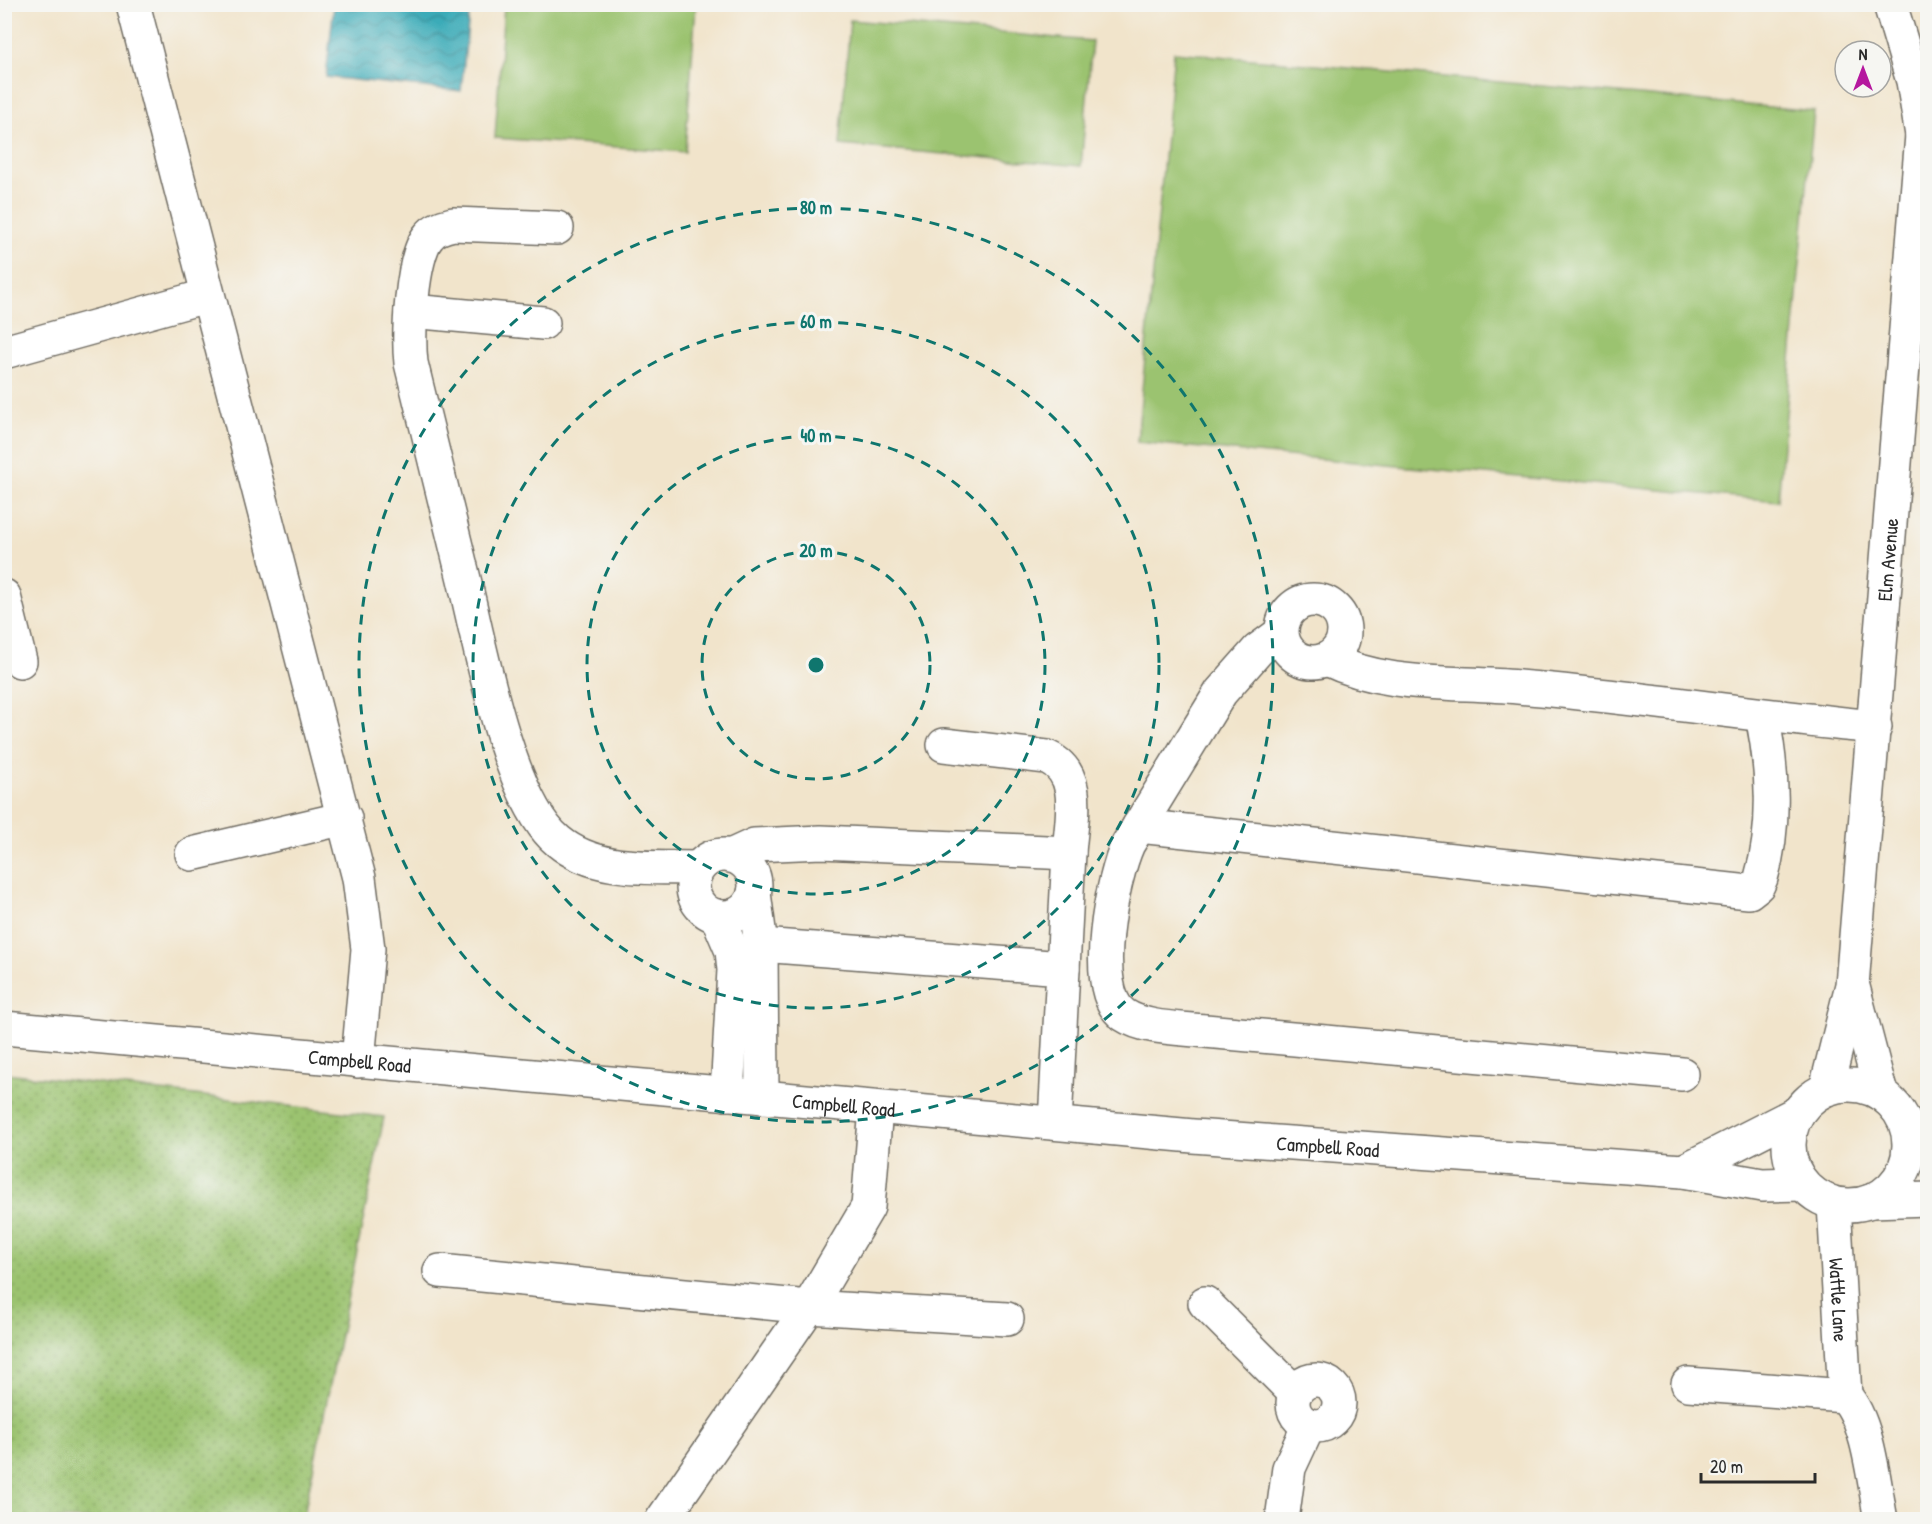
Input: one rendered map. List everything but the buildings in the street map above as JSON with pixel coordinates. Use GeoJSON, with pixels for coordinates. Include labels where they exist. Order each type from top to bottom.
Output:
{"type":"FeatureCollection","features":[{"type":"Feature","properties":{"kind":"street"},"geometry":{"type":"LineString","coordinates":[[133,4],[206,296],[359,878],[368,949],[358,1061]]}},
{"type":"Feature","properties":{"kind":"street","name":"Elm Avenue"},"geometry":{"type":"LineString","coordinates":[[1826,1089],[1852,985],[1925,125],[1890,4]]}},
{"type":"Feature","properties":{"kind":"street"},"geometry":{"type":"LineString","coordinates":[[557,228],[453,224],[438,228],[429,235],[419,255],[411,311],[409,343],[411,363],[496,710],[513,763],[528,799],[558,841],[591,858],[628,866],[698,868]]}},
{"type":"Feature","properties":{"kind":"street"},"geometry":{"type":"LineString","coordinates":[[4,352],[206,296]]}},
{"type":"Feature","properties":{"kind":"street"},"geometry":{"type":"LineString","coordinates":[[411,311],[543,323]]}},
{"type":"Feature","properties":{"kind":"street"},"geometry":{"type":"LineString","coordinates":[[4,596],[20,661]]}},
{"type":"Feature","properties":{"kind":"street"},"geometry":{"type":"LineString","coordinates":[[1310,599],[1322,600],[1341,616],[1344,628],[1337,651],[1327,659],[1315,662],[1303,661],[1292,654],[1285,645],[1281,633],[1282,621],[1293,606],[1310,599]]}},
{"type":"Feature","properties":{"kind":"street"},"geometry":{"type":"LineString","coordinates":[[1281,633],[1238,670],[1221,692],[1124,852],[1114,881],[1110,909],[1106,982],[1111,1001],[1123,1014],[1137,1022],[1204,1031],[1682,1074]]}},
{"type":"Feature","properties":{"kind":"street"},"geometry":{"type":"LineString","coordinates":[[1327,659],[1351,671],[1380,678],[1518,687],[1875,727]]}},
{"type":"Feature","properties":{"kind":"street"},"geometry":{"type":"LineString","coordinates":[[1139,826],[1749,892],[1758,885],[1761,878],[1768,831],[1770,771],[1762,716]]}},
{"type":"Feature","properties":{"kind":"street"},"geometry":{"type":"LineString","coordinates":[[944,745],[1047,757],[1061,763],[1071,779],[1055,1123]]}},
{"type":"Feature","properties":{"kind":"street"},"geometry":{"type":"LineString","coordinates":[[192,854],[345,818]]}},
{"type":"Feature","properties":{"kind":"street"},"geometry":{"type":"LineString","coordinates":[[730,856],[754,845],[821,842],[1069,853]]}},
{"type":"Feature","properties":{"kind":"street"},"geometry":{"type":"LineString","coordinates":[[727,1094],[734,970],[732,951],[707,909],[693,892],[693,880],[698,868],[707,860],[718,856],[730,856],[742,861],[750,870],[754,881],[761,945],[762,1097]]}},
{"type":"Feature","properties":{"kind":"street"},"geometry":{"type":"LineString","coordinates":[[628,866],[707,909],[740,913],[749,904],[754,893]]}},
{"type":"Feature","properties":{"kind":"street"},"geometry":{"type":"LineString","coordinates":[[761,945],[1063,968]]}},
{"type":"Feature","properties":{"kind":"street","name":"Elm Avenue"},"geometry":{"type":"LineString","coordinates":[[1852,985],[1881,1094]]}},
{"type":"Feature","properties":{"kind":"street","name":"Campbell Road"},"geometry":{"type":"LineString","coordinates":[[4,1028],[1193,1136],[1683,1171],[1762,1185],[1802,1184]]}},
{"type":"Feature","properties":{"kind":"street"},"geometry":{"type":"LineString","coordinates":[[1683,1171],[1797,1113],[1810,1099],[1826,1089],[1845,1085],[1863,1087],[1881,1094],[1896,1106],[1918,1147],[1908,1160],[1900,1177],[1887,1192],[1872,1201]]}},
{"type":"Feature","properties":{"kind":"street"},"geometry":{"type":"LineString","coordinates":[[662,1520],[809,1307],[868,1207],[876,1108]]}},
{"type":"Feature","properties":{"kind":"street"},"geometry":{"type":"LineString","coordinates":[[1797,1113],[1790,1130],[1788,1149],[1792,1168],[1802,1184],[1817,1196],[1834,1204],[1853,1206],[1872,1201],[1928,1199]]}},
{"type":"Feature","properties":{"kind":"street","name":"Wattle Lane"},"geometry":{"type":"LineString","coordinates":[[1834,1204],[1845,1396],[1853,1405],[1861,1424],[1881,1520]]}},
{"type":"Feature","properties":{"kind":"street"},"geometry":{"type":"LineString","coordinates":[[440,1271],[809,1307],[1007,1319]]}},
{"type":"Feature","properties":{"kind":"street"},"geometry":{"type":"LineString","coordinates":[[1204,1303],[1294,1392],[1306,1381],[1314,1379],[1330,1384],[1335,1390],[1339,1406],[1332,1420],[1317,1427],[1309,1425],[1289,1468],[1282,1520]]}},
{"type":"Feature","properties":{"kind":"street"},"geometry":{"type":"LineString","coordinates":[[1688,1384],[1845,1396]]}},
{"type":"Feature","properties":{"kind":"green space"},"geometry":{"type":"Polygon","coordinates":[[[504,5],[696,5],[685,152],[495,138],[504,5]]]}},
{"type":"Feature","properties":{"kind":"green space"},"geometry":{"type":"Polygon","coordinates":[[[850,20],[1092,41],[1081,166],[840,145],[850,20]]]}},
{"type":"Feature","properties":{"kind":"green space"},"geometry":{"type":"Polygon","coordinates":[[[1174,52],[1814,111],[1778,501],[1137,442],[1174,52]]]}},
{"type":"Feature","properties":{"kind":"green space"},"geometry":{"type":"Polygon","coordinates":[[[5,1073],[384,1117],[303,1519],[5,1519],[5,1073]]]}},
{"type":"Feature","properties":{"kind":"water"},"geometry":{"type":"Polygon","coordinates":[[[334,5],[470,5],[461,91],[326,77],[334,5]]]}}]}
